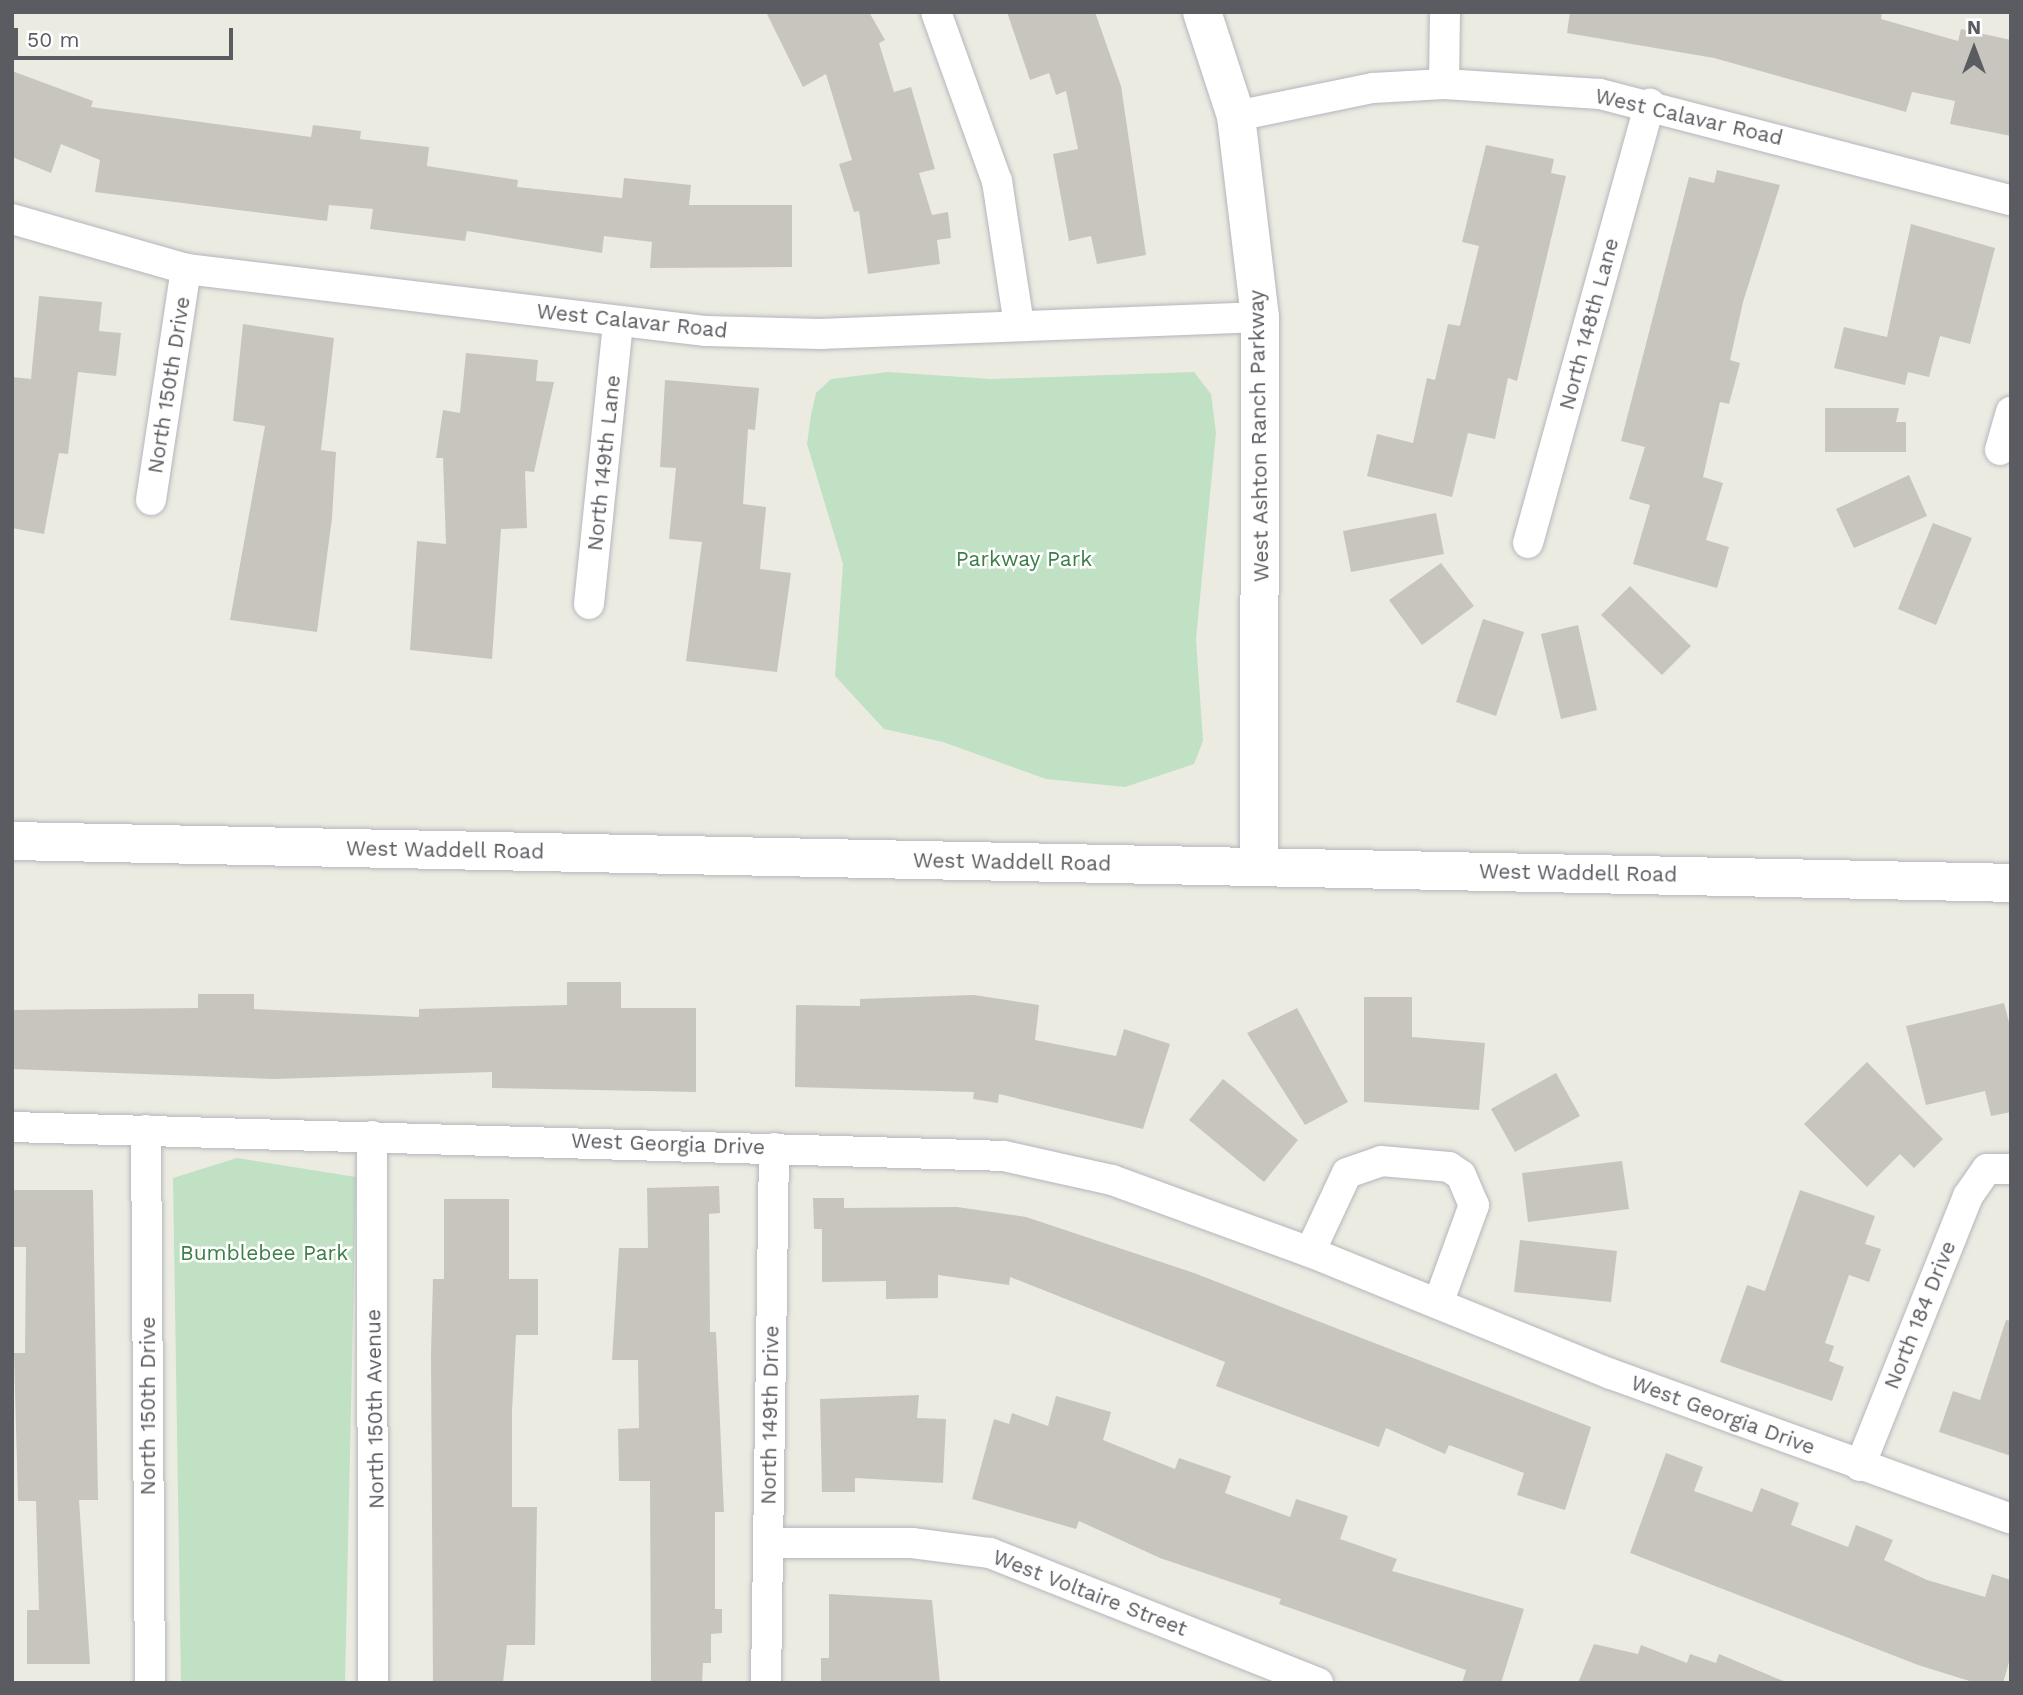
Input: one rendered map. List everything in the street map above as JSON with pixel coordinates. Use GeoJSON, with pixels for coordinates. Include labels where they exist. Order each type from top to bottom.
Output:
{"type":"FeatureCollection","features":[{"type":"Feature","properties":{"kind":"main road","name":"West Ashton Ranch Parkway"},"geometry":{"type":"LineString","coordinates":[[1202,12],[1236,116],[1260,317],[1259,866]]}},
{"type":"Feature","properties":{"kind":"main road","name":"West Waddell Road"},"geometry":{"type":"LineString","coordinates":[[12,841],[2011,883]]}},
{"type":"Feature","properties":{"kind":"street"},"geometry":{"type":"LineString","coordinates":[[936,12],[998,181],[1019,325]]}},
{"type":"Feature","properties":{"kind":"street"},"geometry":{"type":"LineString","coordinates":[[1444,83],[1445,12]]}},
{"type":"Feature","properties":{"kind":"street","name":"West Calavar Road"},"geometry":{"type":"LineString","coordinates":[[1236,116],[1373,88],[1444,83],[1600,94],[1650,104],[2011,200]]}},
{"type":"Feature","properties":{"kind":"street","name":"North 148th Lane"},"geometry":{"type":"LineString","coordinates":[[1528,543],[1650,104]]}},
{"type":"Feature","properties":{"kind":"street","name":"West Calavar Road"},"geometry":{"type":"LineString","coordinates":[[12,219],[187,269],[618,322],[821,334],[1260,317]]}},
{"type":"Feature","properties":{"kind":"street","name":"North 150th Drive"},"geometry":{"type":"LineString","coordinates":[[151,500],[187,269]]}},
{"type":"Feature","properties":{"kind":"street","name":"North 149th Lane"},"geometry":{"type":"LineString","coordinates":[[589,604],[618,322]]}},
{"type":"Feature","properties":{"kind":"street"},"geometry":{"type":"LineString","coordinates":[[2000,450],[2011,412]]}},
{"type":"Feature","properties":{"kind":"street","name":"West Georgia Drive"},"geometry":{"type":"LineString","coordinates":[[12,1127],[1004,1156],[1112,1180],[1310,1252],[1860,1466],[2011,1519]]}},
{"type":"Feature","properties":{"kind":"street","name":"North 150th Drive"},"geometry":{"type":"LineString","coordinates":[[146,1130],[150,1683]]}},
{"type":"Feature","properties":{"kind":"street","name":"North 150th Avenue"},"geometry":{"type":"LineString","coordinates":[[372,1136],[373,1683]]}},
{"type":"Feature","properties":{"kind":"street","name":"North 149th Drive"},"geometry":{"type":"LineString","coordinates":[[766,1683],[774,1148]]}},
{"type":"Feature","properties":{"kind":"street"},"geometry":{"type":"LineString","coordinates":[[1310,1252],[1347,1173],[1381,1161],[1449,1167],[1461,1175],[1474,1205],[1438,1304]]}},
{"type":"Feature","properties":{"kind":"street","name":"North 184 Drive"},"geometry":{"type":"LineString","coordinates":[[1860,1466],[1968,1196],[1999,1169]]}},
{"type":"Feature","properties":{"kind":"street","name":"West Voltaire Street"},"geometry":{"type":"LineString","coordinates":[[768,1544],[912,1544],[990,1553],[1279,1675],[1318,1683]]}},
{"type":"Feature","properties":{"kind":"green space","name":"Parkway Park"},"geometry":{"type":"Polygon","coordinates":[[[888,372],[991,379],[1194,372],[1211,394],[1216,433],[1196,639],[1203,741],[1194,764],[1125,787],[1046,779],[943,742],[884,729],[835,676],[843,564],[807,444],[811,415],[816,393],[831,379],[888,372]]]}},
{"type":"Feature","properties":{"kind":"green space","name":"Bumblebee Park"},"geometry":{"type":"Polygon","coordinates":[[[237,1158],[356,1177],[345,1683],[181,1683],[173,1178],[237,1158]]]}},
{"type":"Feature","properties":{"kind":"building"},"geometry":{"type":"Polygon","coordinates":[[[766,12],[869,12],[885,40],[879,43],[894,92],[911,87],[935,169],[919,173],[932,215],[948,212],[951,238],[937,240],[940,264],[868,274],[859,211],[854,212],[839,164],[852,160],[826,74],[803,87],[766,12]]]}},
{"type":"Feature","properties":{"kind":"building"},"geometry":{"type":"Polygon","coordinates":[[[1007,12],[1095,12],[1121,86],[1146,255],[1097,264],[1091,236],[1069,241],[1053,154],[1078,149],[1066,91],[1056,95],[1049,73],[1030,80],[1007,12]]]}},
{"type":"Feature","properties":{"kind":"building"},"geometry":{"type":"Polygon","coordinates":[[[1570,12],[1882,12],[1881,19],[1958,41],[1961,29],[2011,40],[2011,136],[1950,124],[1955,101],[1912,92],[1906,112],[1714,58],[1567,33],[1570,12]]]}},
{"type":"Feature","properties":{"kind":"building"},"geometry":{"type":"Polygon","coordinates":[[[12,71],[93,101],[91,107],[311,137],[313,125],[361,131],[360,139],[429,147],[427,166],[518,180],[517,187],[622,198],[624,178],[691,185],[689,205],[792,205],[792,267],[650,268],[652,242],[604,236],[602,253],[467,231],[465,241],[370,229],[373,209],[329,205],[327,221],[95,192],[100,160],[61,144],[51,173],[12,157],[12,71]]]}},
{"type":"Feature","properties":{"kind":"building"},"geometry":{"type":"Polygon","coordinates":[[[1486,145],[1554,159],[1551,173],[1566,176],[1517,381],[1508,378],[1495,439],[1468,433],[1452,497],[1367,476],[1377,434],[1413,443],[1427,378],[1435,380],[1448,324],[1460,326],[1479,246],[1462,242],[1486,145]]]}},
{"type":"Feature","properties":{"kind":"building"},"geometry":{"type":"Polygon","coordinates":[[[1717,170],[1780,185],[1743,302],[1730,360],[1740,363],[1729,404],[1720,402],[1703,477],[1723,483],[1706,540],[1729,547],[1717,588],[1633,564],[1650,505],[1629,499],[1645,447],[1621,441],[1689,177],[1714,183],[1717,170]]]}},
{"type":"Feature","properties":{"kind":"building"},"geometry":{"type":"Polygon","coordinates":[[[1911,224],[1995,248],[1970,344],[1940,336],[1929,377],[1908,372],[1905,385],[1834,368],[1844,327],[1887,337],[1911,224]]]}},
{"type":"Feature","properties":{"kind":"building"},"geometry":{"type":"Polygon","coordinates":[[[39,296],[102,302],[99,331],[121,333],[116,376],[78,372],[68,454],[59,453],[44,534],[12,528],[12,377],[31,379],[39,296]]]}},
{"type":"Feature","properties":{"kind":"building"},"geometry":{"type":"Polygon","coordinates":[[[243,324],[334,338],[321,450],[336,452],[332,518],[317,632],[230,620],[265,426],[233,421],[243,324]]]}},
{"type":"Feature","properties":{"kind":"building"},"geometry":{"type":"Polygon","coordinates":[[[466,353],[538,360],[536,381],[554,382],[534,472],[525,471],[527,528],[501,529],[492,659],[410,650],[417,541],[446,544],[443,458],[436,458],[443,410],[460,413],[466,353]]]}},
{"type":"Feature","properties":{"kind":"building"},"geometry":{"type":"Polygon","coordinates":[[[665,380],[759,388],[755,430],[748,429],[743,504],[766,507],[760,569],[791,573],[777,672],[686,661],[702,542],[669,539],[676,468],[660,467],[665,380]]]}},
{"type":"Feature","properties":{"kind":"building"},"geometry":{"type":"Polygon","coordinates":[[[1825,408],[1899,408],[1896,422],[1906,422],[1906,452],[1825,452],[1825,408]]]}},
{"type":"Feature","properties":{"kind":"building"},"geometry":{"type":"Polygon","coordinates":[[[1909,475],[1927,516],[1854,548],[1836,509],[1909,475]]]}},
{"type":"Feature","properties":{"kind":"building"},"geometry":{"type":"Polygon","coordinates":[[[1436,513],[1444,554],[1351,572],[1343,531],[1436,513]]]}},
{"type":"Feature","properties":{"kind":"building"},"geometry":{"type":"Polygon","coordinates":[[[1933,523],[1972,538],[1936,625],[1898,609],[1933,523]]]}},
{"type":"Feature","properties":{"kind":"building"},"geometry":{"type":"Polygon","coordinates":[[[1441,563],[1474,606],[1422,645],[1389,600],[1441,563]]]}},
{"type":"Feature","properties":{"kind":"building"},"geometry":{"type":"Polygon","coordinates":[[[1630,586],[1691,646],[1662,675],[1601,615],[1630,586]]]}},
{"type":"Feature","properties":{"kind":"building"},"geometry":{"type":"Polygon","coordinates":[[[1483,619],[1524,632],[1496,716],[1456,702],[1483,619]]]}},
{"type":"Feature","properties":{"kind":"building"},"geometry":{"type":"Polygon","coordinates":[[[1578,625],[1597,710],[1561,719],[1541,634],[1578,625]]]}},
{"type":"Feature","properties":{"kind":"building"},"geometry":{"type":"Polygon","coordinates":[[[567,982],[621,982],[621,1008],[696,1008],[696,1092],[492,1088],[492,1072],[273,1079],[12,1069],[12,1010],[198,1008],[198,994],[254,994],[254,1009],[419,1017],[419,1009],[567,1005],[567,982]]]}},
{"type":"Feature","properties":{"kind":"building"},"geometry":{"type":"Polygon","coordinates":[[[974,995],[1039,1005],[1035,1040],[1116,1056],[1124,1029],[1170,1044],[1143,1129],[999,1094],[998,1103],[973,1099],[974,1092],[795,1087],[796,1005],[860,1006],[860,999],[974,995]]]}},
{"type":"Feature","properties":{"kind":"building"},"geometry":{"type":"Polygon","coordinates":[[[1364,997],[1412,997],[1412,1037],[1485,1043],[1479,1110],[1364,1102],[1364,997]]]}},
{"type":"Feature","properties":{"kind":"building"},"geometry":{"type":"Polygon","coordinates":[[[2004,1003],[2011,1030],[2011,1112],[1991,1116],[1985,1091],[1926,1105],[1906,1026],[2004,1003]]]}},
{"type":"Feature","properties":{"kind":"building"},"geometry":{"type":"Polygon","coordinates":[[[1297,1008],[1348,1102],[1305,1125],[1247,1033],[1297,1008]]]}},
{"type":"Feature","properties":{"kind":"building"},"geometry":{"type":"Polygon","coordinates":[[[1867,1062],[1943,1139],[1914,1168],[1900,1154],[1867,1187],[1804,1124],[1867,1062]]]}},
{"type":"Feature","properties":{"kind":"building"},"geometry":{"type":"Polygon","coordinates":[[[1556,1073],[1580,1116],[1515,1152],[1491,1109],[1556,1073]]]}},
{"type":"Feature","properties":{"kind":"building"},"geometry":{"type":"Polygon","coordinates":[[[1223,1079],[1298,1140],[1264,1182],[1189,1120],[1223,1079]]]}},
{"type":"Feature","properties":{"kind":"building"},"geometry":{"type":"Polygon","coordinates":[[[1622,1161],[1629,1209],[1528,1222],[1522,1173],[1622,1161]]]}},
{"type":"Feature","properties":{"kind":"building"},"geometry":{"type":"Polygon","coordinates":[[[719,1186],[720,1213],[709,1214],[710,1332],[716,1332],[724,1512],[715,1512],[715,1609],[722,1609],[722,1633],[711,1634],[711,1663],[703,1663],[702,1683],[651,1683],[650,1481],[619,1481],[618,1429],[639,1428],[638,1360],[612,1360],[619,1248],[648,1248],[647,1188],[719,1186]]]}},
{"type":"Feature","properties":{"kind":"building"},"geometry":{"type":"Polygon","coordinates":[[[12,1190],[93,1190],[98,1500],[79,1500],[90,1664],[27,1664],[27,1610],[39,1610],[36,1501],[18,1501],[14,1353],[25,1353],[26,1247],[12,1247],[12,1190]]]}},
{"type":"Feature","properties":{"kind":"building"},"geometry":{"type":"Polygon","coordinates":[[[1800,1190],[1875,1216],[1865,1244],[1881,1249],[1869,1282],[1849,1275],[1825,1343],[1834,1346],[1829,1361],[1844,1367],[1832,1401],[1720,1362],[1747,1285],[1765,1291],[1800,1190]]]}},
{"type":"Feature","properties":{"kind":"building"},"geometry":{"type":"Polygon","coordinates":[[[813,1198],[844,1198],[844,1208],[957,1207],[1026,1217],[1194,1273],[1591,1427],[1565,1510],[1517,1495],[1524,1473],[1449,1445],[1445,1454],[1386,1428],[1379,1447],[1216,1386],[1225,1362],[1010,1277],[1009,1285],[938,1275],[938,1298],[886,1299],[886,1281],[822,1282],[822,1229],[814,1229],[813,1198]]]}},
{"type":"Feature","properties":{"kind":"building"},"geometry":{"type":"Polygon","coordinates":[[[444,1199],[509,1199],[509,1279],[538,1279],[538,1335],[516,1335],[512,1411],[512,1507],[537,1507],[535,1645],[507,1645],[503,1683],[433,1683],[431,1353],[433,1279],[444,1279],[444,1199]]]}},
{"type":"Feature","properties":{"kind":"building"},"geometry":{"type":"Polygon","coordinates":[[[1520,1240],[1617,1251],[1611,1302],[1514,1292],[1520,1240]]]}},
{"type":"Feature","properties":{"kind":"building"},"geometry":{"type":"Polygon","coordinates":[[[2006,1320],[2011,1321],[2011,1456],[1939,1432],[1953,1391],[1980,1400],[2006,1320]]]}},
{"type":"Feature","properties":{"kind":"building"},"geometry":{"type":"Polygon","coordinates":[[[919,1395],[917,1418],[946,1419],[943,1483],[855,1478],[855,1492],[822,1492],[820,1399],[919,1395]]]}},
{"type":"Feature","properties":{"kind":"building"},"geometry":{"type":"Polygon","coordinates":[[[1056,1396],[1111,1412],[1103,1440],[1175,1469],[1179,1458],[1231,1476],[1225,1493],[1290,1517],[1296,1499],[1348,1516],[1340,1539],[1397,1559],[1392,1571],[1524,1609],[1501,1683],[1462,1683],[1466,1670],[1279,1604],[1281,1599],[1160,1558],[1079,1521],[1076,1529],[972,1499],[994,1419],[1009,1424],[1012,1413],[1048,1426],[1056,1396]]]}},
{"type":"Feature","properties":{"kind":"building"},"geometry":{"type":"Polygon","coordinates":[[[1666,1453],[1703,1467],[1694,1491],[1752,1512],[1761,1488],[1799,1503],[1791,1525],[1848,1547],[1856,1525],[1893,1540],[1884,1560],[1927,1580],[1985,1597],[1992,1574],[2011,1580],[2011,1655],[2003,1683],[1976,1683],[1918,1665],[1630,1553],[1666,1453]]]}},
{"type":"Feature","properties":{"kind":"building"},"geometry":{"type":"Polygon","coordinates":[[[829,1594],[932,1600],[940,1683],[821,1683],[821,1658],[829,1658],[829,1594]]]}},
{"type":"Feature","properties":{"kind":"building"},"geometry":{"type":"Polygon","coordinates":[[[1594,1644],[1638,1654],[1641,1645],[1687,1663],[1690,1654],[1716,1663],[1719,1654],[1788,1683],[1578,1683],[1594,1644]]]}}]}
